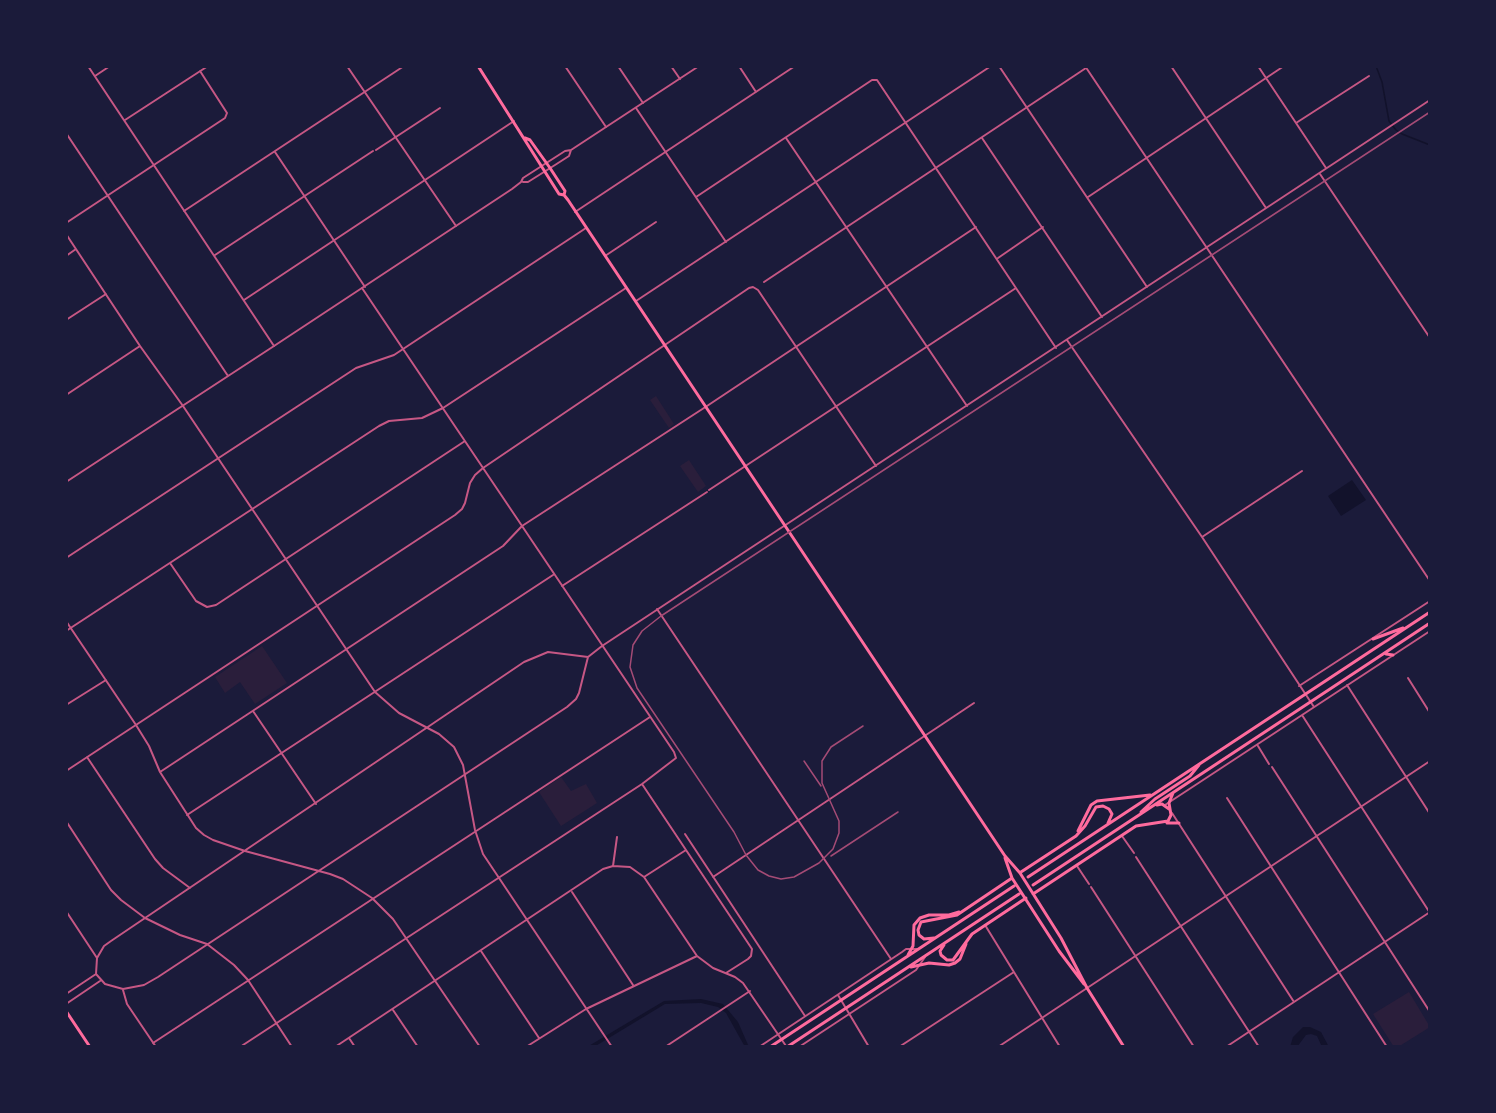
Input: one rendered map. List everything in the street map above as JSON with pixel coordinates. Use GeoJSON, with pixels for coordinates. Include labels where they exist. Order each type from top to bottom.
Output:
{"type":"FeatureCollection","features":[{"type":"Feature","properties":{"kind":"main road"},"geometry":{"type":"LineString","coordinates":[[478,66],[525,138],[525,142],[544,172],[559,194],[564,195]]}},
{"type":"Feature","properties":{"kind":"main road"},"geometry":{"type":"LineString","coordinates":[[525,138],[530,140],[550,168],[575,212],[707,406],[1005,856],[1034,894],[1087,988],[1124,1047]]}},
{"type":"Feature","properties":{"kind":"main road"},"geometry":{"type":"LineString","coordinates":[[1028,877],[1430,612]]}},
{"type":"Feature","properties":{"kind":"main road"},"geometry":{"type":"LineString","coordinates":[[1373,639],[1413,623]]}},
{"type":"Feature","properties":{"kind":"main road"},"geometry":{"type":"LineString","coordinates":[[1033,885],[1430,623]]}},
{"type":"Feature","properties":{"kind":"main road"},"geometry":{"type":"LineString","coordinates":[[1415,640],[1416,632]]}},
{"type":"Feature","properties":{"kind":"main road"},"geometry":{"type":"LineString","coordinates":[[1381,655],[1389,654],[1394,657]]}},
{"type":"Feature","properties":{"kind":"main road"},"geometry":{"type":"LineString","coordinates":[[1136,818],[1155,799],[1190,776],[1200,763]]}},
{"type":"Feature","properties":{"kind":"main road"},"geometry":{"type":"LineString","coordinates":[[1152,807],[1167,804],[1174,792]]}},
{"type":"Feature","properties":{"kind":"main road"},"geometry":{"type":"LineString","coordinates":[[1076,836],[1091,805],[1097,801],[1155,794]]}},
{"type":"Feature","properties":{"kind":"main road"},"geometry":{"type":"LineString","coordinates":[[1162,823],[1170,818],[1167,804]]}},
{"type":"Feature","properties":{"kind":"main road"},"geometry":{"type":"LineString","coordinates":[[1020,873],[1076,836],[1096,807],[1103,806],[1109,809],[1112,814],[1107,825]]}},
{"type":"Feature","properties":{"kind":"main road"},"geometry":{"type":"LineString","coordinates":[[1034,894],[1140,825],[1179,823]]}},
{"type":"Feature","properties":{"kind":"main road"},"geometry":{"type":"LineString","coordinates":[[1005,856],[1012,878],[1059,951],[1087,988]]}},
{"type":"Feature","properties":{"kind":"main road"},"geometry":{"type":"LineString","coordinates":[[936,938],[924,939],[919,935],[921,922],[928,919],[951,917],[1012,878]]}},
{"type":"Feature","properties":{"kind":"main road"},"geometry":{"type":"LineString","coordinates":[[770,1047],[1014,886]]}},
{"type":"Feature","properties":{"kind":"main road"},"geometry":{"type":"LineString","coordinates":[[787,1047],[1019,894]]}},
{"type":"Feature","properties":{"kind":"main road"},"geometry":{"type":"LineString","coordinates":[[945,943],[940,951],[941,955],[950,961],[956,958],[969,937],[1026,898]]}},
{"type":"Feature","properties":{"kind":"main road"},"geometry":{"type":"LineString","coordinates":[[904,959],[911,949],[914,925],[920,918],[929,915],[950,915],[963,911]]}},
{"type":"Feature","properties":{"kind":"main road"},"geometry":{"type":"LineString","coordinates":[[906,969],[929,963],[949,965],[955,963],[960,959],[969,937]]}},
{"type":"Feature","properties":{"kind":"main road"},"geometry":{"type":"LineString","coordinates":[[66,1012],[90,1047]]}},
{"type":"Feature","properties":{"kind":"street"},"geometry":{"type":"LineString","coordinates":[[88,66],[274,346]]}},
{"type":"Feature","properties":{"kind":"street"},"geometry":{"type":"LineString","coordinates":[[95,76],[110,66]]}},
{"type":"Feature","properties":{"kind":"street"},"geometry":{"type":"LineString","coordinates":[[124,121],[208,66]]}},
{"type":"Feature","properties":{"kind":"street"},"geometry":{"type":"LineString","coordinates":[[348,66],[456,226]]}},
{"type":"Feature","properties":{"kind":"street"},"geometry":{"type":"LineString","coordinates":[[184,211],[404,66]]}},
{"type":"Feature","properties":{"kind":"street"},"geometry":{"type":"LineString","coordinates":[[565,66],[606,127]]}},
{"type":"Feature","properties":{"kind":"street"},"geometry":{"type":"LineString","coordinates":[[618,66],[643,103]]}},
{"type":"Feature","properties":{"kind":"street"},"geometry":{"type":"LineString","coordinates":[[672,66],[680,79]]}},
{"type":"Feature","properties":{"kind":"street"},"geometry":{"type":"LineString","coordinates":[[66,482],[364,288],[521,182],[523,178],[541,166],[565,151],[571,150],[699,66]]}},
{"type":"Feature","properties":{"kind":"street"},"geometry":{"type":"LineString","coordinates":[[739,66],[756,92]]}},
{"type":"Feature","properties":{"kind":"street"},"geometry":{"type":"LineString","coordinates":[[575,212],[795,66]]}},
{"type":"Feature","properties":{"kind":"street"},"geometry":{"type":"LineString","coordinates":[[635,301],[991,66]]}},
{"type":"Feature","properties":{"kind":"street"},"geometry":{"type":"LineString","coordinates":[[999,66],[1147,287]]}},
{"type":"Feature","properties":{"kind":"street"},"geometry":{"type":"LineString","coordinates":[[1172,66],[1266,208]]}},
{"type":"Feature","properties":{"kind":"street"},"geometry":{"type":"LineString","coordinates":[[1258,66],[1326,168]]}},
{"type":"Feature","properties":{"kind":"street"},"geometry":{"type":"LineString","coordinates":[[1088,197],[1284,66]]}},
{"type":"Feature","properties":{"kind":"street"},"geometry":{"type":"LineString","coordinates":[[764,282],[1087,67],[1430,581]]}},
{"type":"Feature","properties":{"kind":"street"},"geometry":{"type":"LineString","coordinates":[[66,222],[225,118],[227,113],[200,71]]}},
{"type":"Feature","properties":{"kind":"street"},"geometry":{"type":"LineString","coordinates":[[1296,123],[1369,76]]}},
{"type":"Feature","properties":{"kind":"street"},"geometry":{"type":"LineString","coordinates":[[696,197],[872,80],[878,80],[1056,348]]}},
{"type":"Feature","properties":{"kind":"street"},"geometry":{"type":"LineString","coordinates":[[588,657],[548,652],[524,662],[104,946],[97,958],[96,974],[100,981],[123,989],[144,985],[465,774],[576,699],[588,657],[602,645],[1430,100]]}},
{"type":"Feature","properties":{"kind":"street"},"geometry":{"type":"LineString","coordinates":[[214,256],[440,108]]}},
{"type":"Feature","properties":{"kind":"street"},"geometry":{"type":"LineString","coordinates":[[636,108],[726,242]]}},
{"type":"Feature","properties":{"kind":"street"},"geometry":{"type":"LineString","coordinates":[[243,300],[425,182],[514,121]]}},
{"type":"Feature","properties":{"kind":"street"},"geometry":{"type":"LineString","coordinates":[[66,133],[228,376]]}},
{"type":"Feature","properties":{"kind":"street"},"geometry":{"type":"LineString","coordinates":[[786,138],[967,406]]}},
{"type":"Feature","properties":{"kind":"street"},"geometry":{"type":"LineString","coordinates":[[982,138],[1102,317]]}},
{"type":"Feature","properties":{"kind":"street"},"geometry":{"type":"LineString","coordinates":[[521,182],[528,182],[569,156],[571,150]]}},
{"type":"Feature","properties":{"kind":"street"},"geometry":{"type":"LineString","coordinates":[[240,1047],[642,784],[676,758],[403,350],[274,152]]}},
{"type":"Feature","properties":{"kind":"street"},"geometry":{"type":"LineString","coordinates":[[1319,173],[1430,338]]}},
{"type":"Feature","properties":{"kind":"street"},"geometry":{"type":"LineString","coordinates":[[605,256],[656,222]]}},
{"type":"Feature","properties":{"kind":"street"},"geometry":{"type":"LineString","coordinates":[[160,772],[503,546],[522,526],[976,227]]}},
{"type":"Feature","properties":{"kind":"street"},"geometry":{"type":"LineString","coordinates":[[997,258],[1043,227]]}},
{"type":"Feature","properties":{"kind":"street"},"geometry":{"type":"LineString","coordinates":[[66,558],[356,368],[403,350],[586,228]]}},
{"type":"Feature","properties":{"kind":"street"},"geometry":{"type":"LineString","coordinates":[[66,234],[375,692],[399,713],[439,734],[454,747],[465,774],[475,830],[483,854],[612,1047]]}},
{"type":"Feature","properties":{"kind":"street"},"geometry":{"type":"LineString","coordinates":[[66,256],[76,249]]}},
{"type":"Feature","properties":{"kind":"street"},"geometry":{"type":"LineString","coordinates":[[66,631],[379,426],[389,422],[422,418],[443,408],[626,288]]}},
{"type":"Feature","properties":{"kind":"street"},"geometry":{"type":"LineString","coordinates":[[66,771],[455,515],[465,503],[475,475],[483,468],[749,288],[754,288],[797,347],[876,466]]}},
{"type":"Feature","properties":{"kind":"street"},"geometry":{"type":"LineString","coordinates":[[562,586],[1016,288]]}},
{"type":"Feature","properties":{"kind":"street"},"geometry":{"type":"LineString","coordinates":[[66,320],[106,294]]}},
{"type":"Feature","properties":{"kind":"street"},"geometry":{"type":"LineString","coordinates":[[1068,340],[1314,707]]}},
{"type":"Feature","properties":{"kind":"street"},"geometry":{"type":"LineString","coordinates":[[66,395],[140,346]]}},
{"type":"Feature","properties":{"kind":"street"},"geometry":{"type":"LineString","coordinates":[[171,563],[196,601],[207,607],[221,603],[465,441]]}},
{"type":"Feature","properties":{"kind":"street"},"geometry":{"type":"LineString","coordinates":[[1202,537],[1302,471]]}},
{"type":"Feature","properties":{"kind":"street"},"geometry":{"type":"LineString","coordinates":[[187,815],[554,574]]}},
{"type":"Feature","properties":{"kind":"street"},"geometry":{"type":"LineString","coordinates":[[1299,686],[1430,601]]}},
{"type":"Feature","properties":{"kind":"street"},"geometry":{"type":"LineString","coordinates":[[657,609],[891,959]]}},
{"type":"Feature","properties":{"kind":"street"},"geometry":{"type":"LineString","coordinates":[[66,621],[136,725],[149,746],[160,772],[187,815],[204,835],[245,851],[343,879],[372,898],[388,913],[480,1047]]}},
{"type":"Feature","properties":{"kind":"street"},"geometry":{"type":"LineString","coordinates":[[1167,804],[1347,685],[1394,657],[1430,631]]}},
{"type":"Feature","properties":{"kind":"street"},"geometry":{"type":"LineString","coordinates":[[1408,678],[1430,713]]}},
{"type":"Feature","properties":{"kind":"street"},"geometry":{"type":"LineString","coordinates":[[66,705],[106,680]]}},
{"type":"Feature","properties":{"kind":"street"},"geometry":{"type":"LineString","coordinates":[[1347,685],[1430,814]]}},
{"type":"Feature","properties":{"kind":"street"},"geometry":{"type":"LineString","coordinates":[[713,877],[974,703]]}},
{"type":"Feature","properties":{"kind":"street"},"geometry":{"type":"LineString","coordinates":[[253,711],[316,804]]}},
{"type":"Feature","properties":{"kind":"street"},"geometry":{"type":"LineString","coordinates":[[1227,1047],[1430,912],[1302,715]]}},
{"type":"Feature","properties":{"kind":"street"},"geometry":{"type":"LineString","coordinates":[[153,1043],[650,717]]}},
{"type":"Feature","properties":{"kind":"street"},"geometry":{"type":"LineString","coordinates":[[1257,745],[1269,764]]}},
{"type":"Feature","properties":{"kind":"street"},"geometry":{"type":"LineString","coordinates":[[87,758],[155,859],[163,868],[190,888]]}},
{"type":"Feature","properties":{"kind":"street"},"geometry":{"type":"LineString","coordinates":[[998,1047],[1430,762]]}},
{"type":"Feature","properties":{"kind":"street"},"geometry":{"type":"LineString","coordinates":[[1272,768],[1430,1012]]}},
{"type":"Feature","properties":{"kind":"street"},"geometry":{"type":"LineString","coordinates":[[642,784],[751,947],[752,952],[748,959],[726,973]]}},
{"type":"Feature","properties":{"kind":"street"},"geometry":{"type":"LineString","coordinates":[[1227,798],[1387,1047]]}},
{"type":"Feature","properties":{"kind":"street"},"geometry":{"type":"LineString","coordinates":[[1169,809],[1294,1002]]}},
{"type":"Feature","properties":{"kind":"street"},"geometry":{"type":"LineString","coordinates":[[66,821],[111,890],[131,909],[145,918],[180,935],[207,944],[234,966],[248,980],[292,1047]]}},
{"type":"Feature","properties":{"kind":"street"},"geometry":{"type":"LineString","coordinates":[[685,834],[805,1016]]}},
{"type":"Feature","properties":{"kind":"street"},"geometry":{"type":"LineString","coordinates":[[1122,835],[1134,853]]}},
{"type":"Feature","properties":{"kind":"street"},"geometry":{"type":"LineString","coordinates":[[613,866],[617,837]]}},
{"type":"Feature","properties":{"kind":"street"},"geometry":{"type":"LineString","coordinates":[[644,877],[686,850]]}},
{"type":"Feature","properties":{"kind":"street"},"geometry":{"type":"LineString","coordinates":[[1136,857],[1259,1047]]}},
{"type":"Feature","properties":{"kind":"street"},"geometry":{"type":"LineString","coordinates":[[335,1047],[603,869],[613,866],[630,867],[644,877],[697,956],[743,983],[787,1047]]}},
{"type":"Feature","properties":{"kind":"street"},"geometry":{"type":"LineString","coordinates":[[1077,866],[1194,1047]]}},
{"type":"Feature","properties":{"kind":"street"},"geometry":{"type":"LineString","coordinates":[[572,891],[633,985]]}},
{"type":"Feature","properties":{"kind":"street"},"geometry":{"type":"LineString","coordinates":[[66,911],[97,958]]}},
{"type":"Feature","properties":{"kind":"street"},"geometry":{"type":"LineString","coordinates":[[986,925],[1060,1047]]}},
{"type":"Feature","properties":{"kind":"street"},"geometry":{"type":"LineString","coordinates":[[759,1047],[906,949],[920,948]]}},
{"type":"Feature","properties":{"kind":"street"},"geometry":{"type":"LineString","coordinates":[[481,951],[539,1038]]}},
{"type":"Feature","properties":{"kind":"street"},"geometry":{"type":"LineString","coordinates":[[526,1047],[586,1009],[697,956]]}},
{"type":"Feature","properties":{"kind":"street"},"geometry":{"type":"LineString","coordinates":[[799,1047],[916,970],[925,956]]}},
{"type":"Feature","properties":{"kind":"street"},"geometry":{"type":"LineString","coordinates":[[899,1047],[1014,972]]}},
{"type":"Feature","properties":{"kind":"street"},"geometry":{"type":"LineString","coordinates":[[66,994],[96,974]]}},
{"type":"Feature","properties":{"kind":"street"},"geometry":{"type":"LineString","coordinates":[[66,1004],[100,981]]}},
{"type":"Feature","properties":{"kind":"street"},"geometry":{"type":"LineString","coordinates":[[123,989],[127,1004],[156,1047]]}},
{"type":"Feature","properties":{"kind":"street"},"geometry":{"type":"LineString","coordinates":[[665,1047],[750,991]]}},
{"type":"Feature","properties":{"kind":"street"},"geometry":{"type":"LineString","coordinates":[[838,995],[869,1047]]}},
{"type":"Feature","properties":{"kind":"street"},"geometry":{"type":"LineString","coordinates":[[392,1009],[418,1047]]}},
{"type":"Feature","properties":{"kind":"street"},"geometry":{"type":"LineString","coordinates":[[349,1038],[355,1047]]}},
{"type":"Feature","properties":{"kind":"shaded area"},"geometry":{"type":"Polygon","coordinates":[[[656,396],[674,424],[669,428],[650,400],[656,396]]]}},
{"type":"Feature","properties":{"kind":"shaded area"},"geometry":{"type":"Polygon","coordinates":[[[689,460],[706,486],[698,492],[680,466],[689,460]]]}},
{"type":"Feature","properties":{"kind":"shaded area"},"geometry":{"type":"Polygon","coordinates":[[[1352,480],[1366,500],[1341,516],[1328,496],[1352,480]]]}},
{"type":"Feature","properties":{"kind":"shaded area"},"geometry":{"type":"Polygon","coordinates":[[[262,646],[287,683],[255,704],[240,682],[225,693],[215,677],[262,646]]]}},
{"type":"Feature","properties":{"kind":"shaded area"},"geometry":{"type":"Polygon","coordinates":[[[561,777],[571,791],[586,784],[597,803],[561,826],[539,792],[561,777]]]}},
{"type":"Feature","properties":{"kind":"shaded area"},"geometry":{"type":"Polygon","coordinates":[[[1409,992],[1430,1027],[1398,1047],[1394,1047],[1373,1014],[1409,992]]]}},
{"type":"Feature","properties":{"kind":"shaded area"},"geometry":{"type":"Polygon","coordinates":[[[701,999],[723,1004],[738,1022],[749,1047],[745,1047],[726,1013],[718,1007],[701,1003],[665,1004],[594,1047],[587,1047],[664,1001],[701,999]]]}},
{"type":"Feature","properties":{"kind":"shaded area"},"geometry":{"type":"Polygon","coordinates":[[[1303,1027],[1310,1027],[1321,1032],[1329,1047],[1322,1047],[1317,1036],[1311,1034],[1306,1035],[1297,1047],[1290,1047],[1293,1037],[1303,1027]]]}},
{"type":"Feature","properties":{"kind":"waterway"},"geometry":{"type":"LineString","coordinates":[[1376,66],[1382,82],[1389,121],[1402,134],[1430,145]]}},
{"type":"Feature","properties":{"kind":"railway"},"geometry":{"type":"LineString","coordinates":[[863,726],[831,747],[822,761],[822,783],[839,821],[839,833],[833,849],[819,863],[794,877],[781,879],[769,876],[758,870],[746,855],[734,832],[637,688],[630,667],[633,645],[642,631],[661,616],[1430,112]]}},
{"type":"Feature","properties":{"kind":"railway"},"geometry":{"type":"LineString","coordinates":[[804,761],[821,786]]}},
{"type":"Feature","properties":{"kind":"railway"},"geometry":{"type":"LineString","coordinates":[[831,856],[898,812]]}}]}
